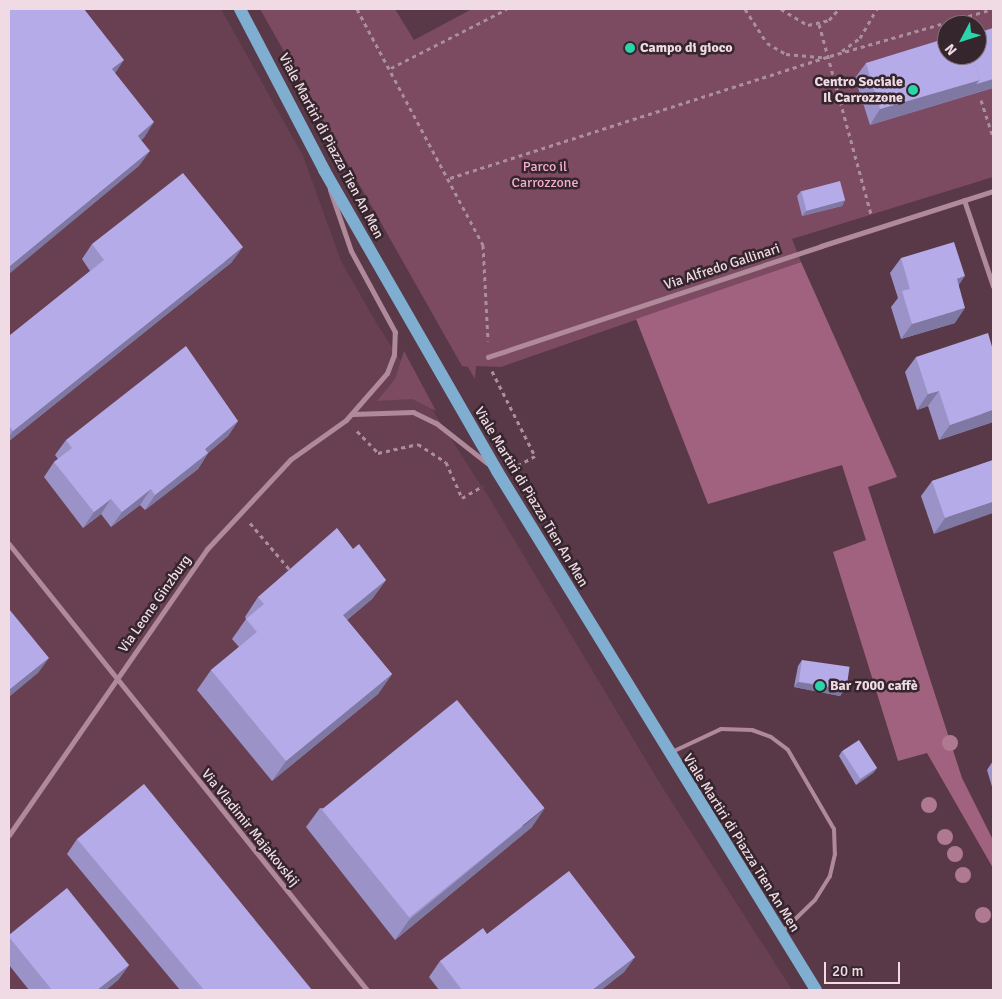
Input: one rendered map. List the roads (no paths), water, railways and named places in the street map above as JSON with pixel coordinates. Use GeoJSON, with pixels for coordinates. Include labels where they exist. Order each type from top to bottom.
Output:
{"type":"FeatureCollection","features":[{"type":"Feature","properties":{"kind":"main road","name":"Viale Martiri di Piazza Tien An Men"},"geometry":{"type":"LineString","coordinates":[[240,9],[324,170],[497,471],[668,754],[816,990]]}},
{"type":"Feature","properties":{"kind":"street","name":"Via Leone Ginzburg"},"geometry":{"type":"LineString","coordinates":[[9,834],[207,550],[291,459],[346,420],[387,373],[394,355],[395,332],[351,252],[324,170]]}},
{"type":"Feature","properties":{"kind":"street","name":"Via Alfredo Gallinari"},"geometry":{"type":"LineString","coordinates":[[488,357],[993,191]]}},
{"type":"Feature","properties":{"kind":"street"},"geometry":{"type":"LineString","coordinates":[[964,200],[993,286]]}},
{"type":"Feature","properties":{"kind":"street"},"geometry":{"type":"LineString","coordinates":[[352,414],[413,412],[436,423],[497,471]]}},
{"type":"Feature","properties":{"kind":"street","name":"Via Vladimir Majakovskij"},"geometry":{"type":"LineString","coordinates":[[9,544],[367,990]]}},
{"type":"Feature","properties":{"kind":"lane"},"geometry":{"type":"LineString","coordinates":[[668,754],[721,729],[752,730],[771,737],[788,750],[834,829],[835,854],[830,876],[815,900],[780,933]]}},
{"type":"Feature","properties":{"kind":"place","name":"Campo di gioco"},"geometry":{"type":"Point","coordinates":[630,48]}},
{"type":"Feature","properties":{"kind":"place","name":"Centro Sociale Il Carrozzone"},"geometry":{"type":"Point","coordinates":[913,90]}},
{"type":"Feature","properties":{"kind":"place","name":"Bar 7000 caffè"},"geometry":{"type":"Point","coordinates":[820,686]}},
{"type":"Feature","properties":{"kind":"park label","name":"Parco il Carrozzone"},"geometry":{"type":"Point","coordinates":[545,176]}}]}
